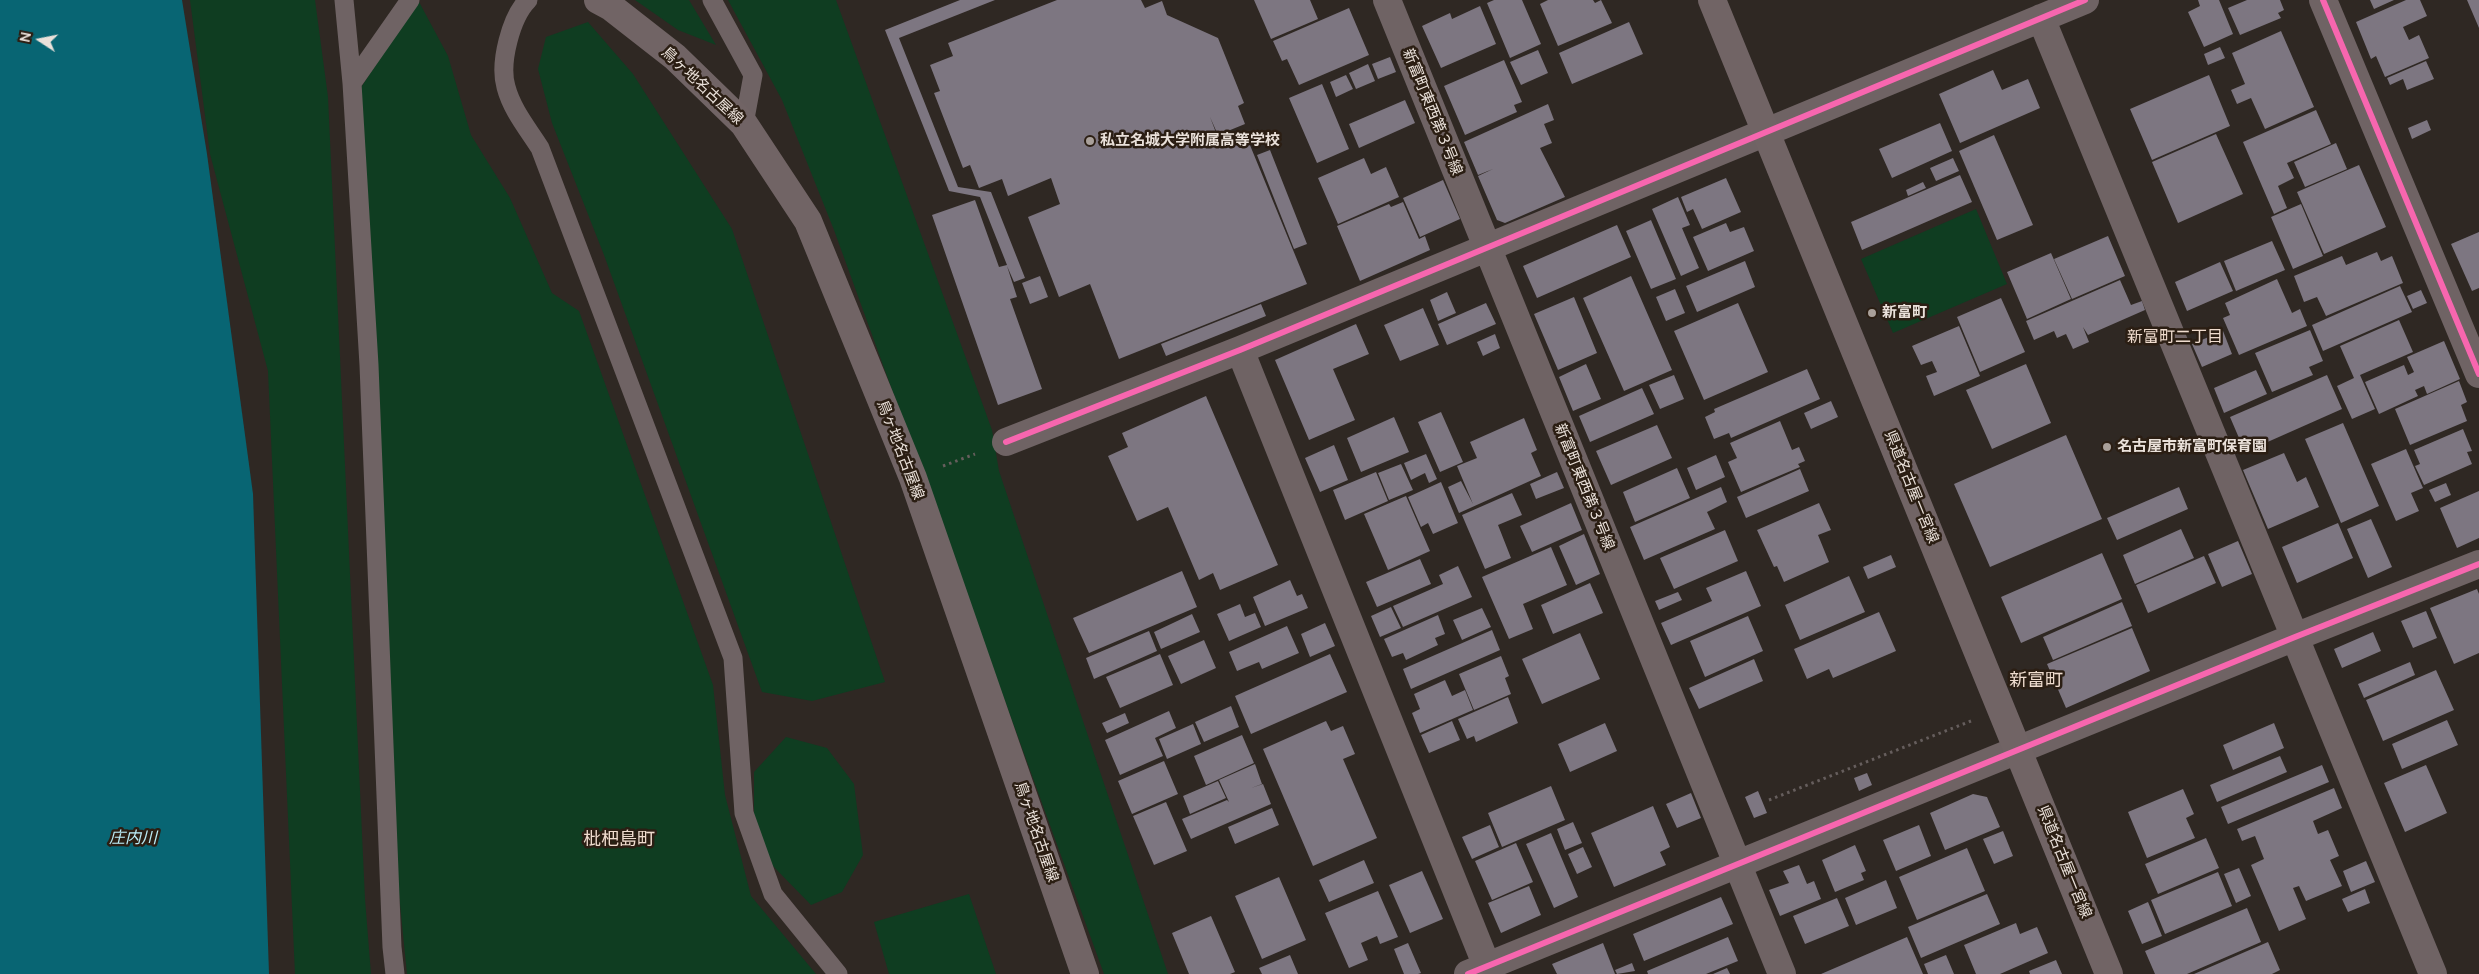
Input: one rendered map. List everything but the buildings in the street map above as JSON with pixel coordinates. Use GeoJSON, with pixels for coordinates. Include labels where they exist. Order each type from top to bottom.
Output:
{"type":"FeatureCollection","features":[{"type":"Feature","properties":{"kind":"main road","name":"鳥ヶ地名古屋線"},"geometry":{"type":"LineString","coordinates":[[598,0],[611,7],[675,57],[744,124],[808,221],[912,478],[1085,974]]}},
{"type":"Feature","properties":{"kind":"main road","name":"県道名古屋一宮線"},"geometry":{"type":"LineString","coordinates":[[1712,0],[2109,974]]}},
{"type":"Feature","properties":{"kind":"street","name":"新富町東西第３号線"},"geometry":{"type":"LineString","coordinates":[[1387,0],[1782,974]]}},
{"type":"Feature","properties":{"kind":"street"},"geometry":{"type":"LineString","coordinates":[[1006,442],[1240,350],[2085,0]]}},
{"type":"Feature","properties":{"kind":"street"},"geometry":{"type":"LineString","coordinates":[[2323,0],[2479,374]]}},
{"type":"Feature","properties":{"kind":"street"},"geometry":{"type":"LineString","coordinates":[[2041,18],[2433,974]]}},
{"type":"Feature","properties":{"kind":"street"},"geometry":{"type":"LineString","coordinates":[[1240,350],[1482,971],[1737,864],[2479,564]]}},
{"type":"Feature","properties":{"kind":"lane"},"geometry":{"type":"LineString","coordinates":[[344,0],[352,83],[369,365],[391,927],[395,974]]}},
{"type":"Feature","properties":{"kind":"lane"},"geometry":{"type":"LineString","coordinates":[[352,83],[410,0]]}},
{"type":"Feature","properties":{"kind":"lane"},"geometry":{"type":"LineString","coordinates":[[528,0],[521,7],[512,27],[505,56],[505,86],[517,114],[540,148],[733,658],[744,814],[773,894],[838,974]]}},
{"type":"Feature","properties":{"kind":"lane"},"geometry":{"type":"LineString","coordinates":[[712,0],[754,75],[744,124]]}},
{"type":"Feature","properties":{"kind":"path"},"geometry":{"type":"LineString","coordinates":[[912,478],[1006,442]]}},
{"type":"Feature","properties":{"kind":"path"},"geometry":{"type":"LineString","coordinates":[[1769,800],[1972,721]]}},
{"type":"Feature","properties":{"kind":"green space"},"geometry":{"type":"Polygon","coordinates":[[[190,0],[315,0],[328,97],[365,899],[371,974],[295,974],[268,371],[210,154],[190,0]]]}},
{"type":"Feature","properties":{"kind":"green space"},"geometry":{"type":"Polygon","coordinates":[[[418,0],[448,56],[471,135],[510,198],[552,293],[579,311],[713,685],[725,795],[751,896],[816,974],[407,974],[396,864],[358,92],[418,0]]]}},
{"type":"Feature","properties":{"kind":"green space"},"geometry":{"type":"Polygon","coordinates":[[[635,0],[689,0],[716,45],[678,30],[635,0]]]}},
{"type":"Feature","properties":{"kind":"green space"},"geometry":{"type":"Polygon","coordinates":[[[728,0],[836,0],[992,430],[999,471],[1168,974],[1104,974],[834,230],[782,100],[728,0]]]}},
{"type":"Feature","properties":{"kind":"green space"},"geometry":{"type":"Polygon","coordinates":[[[588,22],[633,74],[732,229],[885,682],[812,701],[762,692],[604,255],[552,123],[538,69],[546,37],[588,22]]]}},
{"type":"Feature","properties":{"kind":"green space"},"geometry":{"type":"Polygon","coordinates":[[[1976,209],[2007,284],[1893,333],[1861,259],[1976,209]]]}},
{"type":"Feature","properties":{"kind":"green space"},"geometry":{"type":"Polygon","coordinates":[[[786,737],[827,748],[854,784],[863,855],[842,892],[811,905],[771,864],[754,818],[754,772],[786,737]]]}},
{"type":"Feature","properties":{"kind":"green space"},"geometry":{"type":"Polygon","coordinates":[[[969,894],[996,974],[889,974],[874,922],[969,894]]]}},
{"type":"Feature","properties":{"kind":"water","name":"庄内川"},"geometry":{"type":"Polygon","coordinates":[[[0,0],[182,0],[207,154],[253,494],[269,974],[0,974],[0,0]]]}},
{"type":"Feature","properties":{"kind":"cycle path"},"geometry":{"type":"LineString","coordinates":[[1006,442],[1240,350],[2085,0]]}},
{"type":"Feature","properties":{"kind":"cycle path"},"geometry":{"type":"LineString","coordinates":[[2323,0],[2479,374]]}},
{"type":"Feature","properties":{"kind":"cycle path"},"geometry":{"type":"LineString","coordinates":[[1468,974],[2295,637],[2479,564]]}},
{"type":"Feature","properties":{"kind":"place","name":"私立名城大学附属高等学校"},"geometry":{"type":"Point","coordinates":[1090,141]}},
{"type":"Feature","properties":{"kind":"place","name":"新富町"},"geometry":{"type":"Point","coordinates":[1872,313]}},
{"type":"Feature","properties":{"kind":"place","name":"名古屋市新富町保育園"},"geometry":{"type":"Point","coordinates":[2107,447]}},
{"type":"Feature","properties":{"kind":"district","name":"新富町二丁目"},"geometry":{"type":"Point","coordinates":[2175,338]}},
{"type":"Feature","properties":{"kind":"district","name":"新富町"},"geometry":{"type":"Point","coordinates":[2036,681]}},
{"type":"Feature","properties":{"kind":"district","name":"枇杷島町"},"geometry":{"type":"Point","coordinates":[619,840]}}]}
